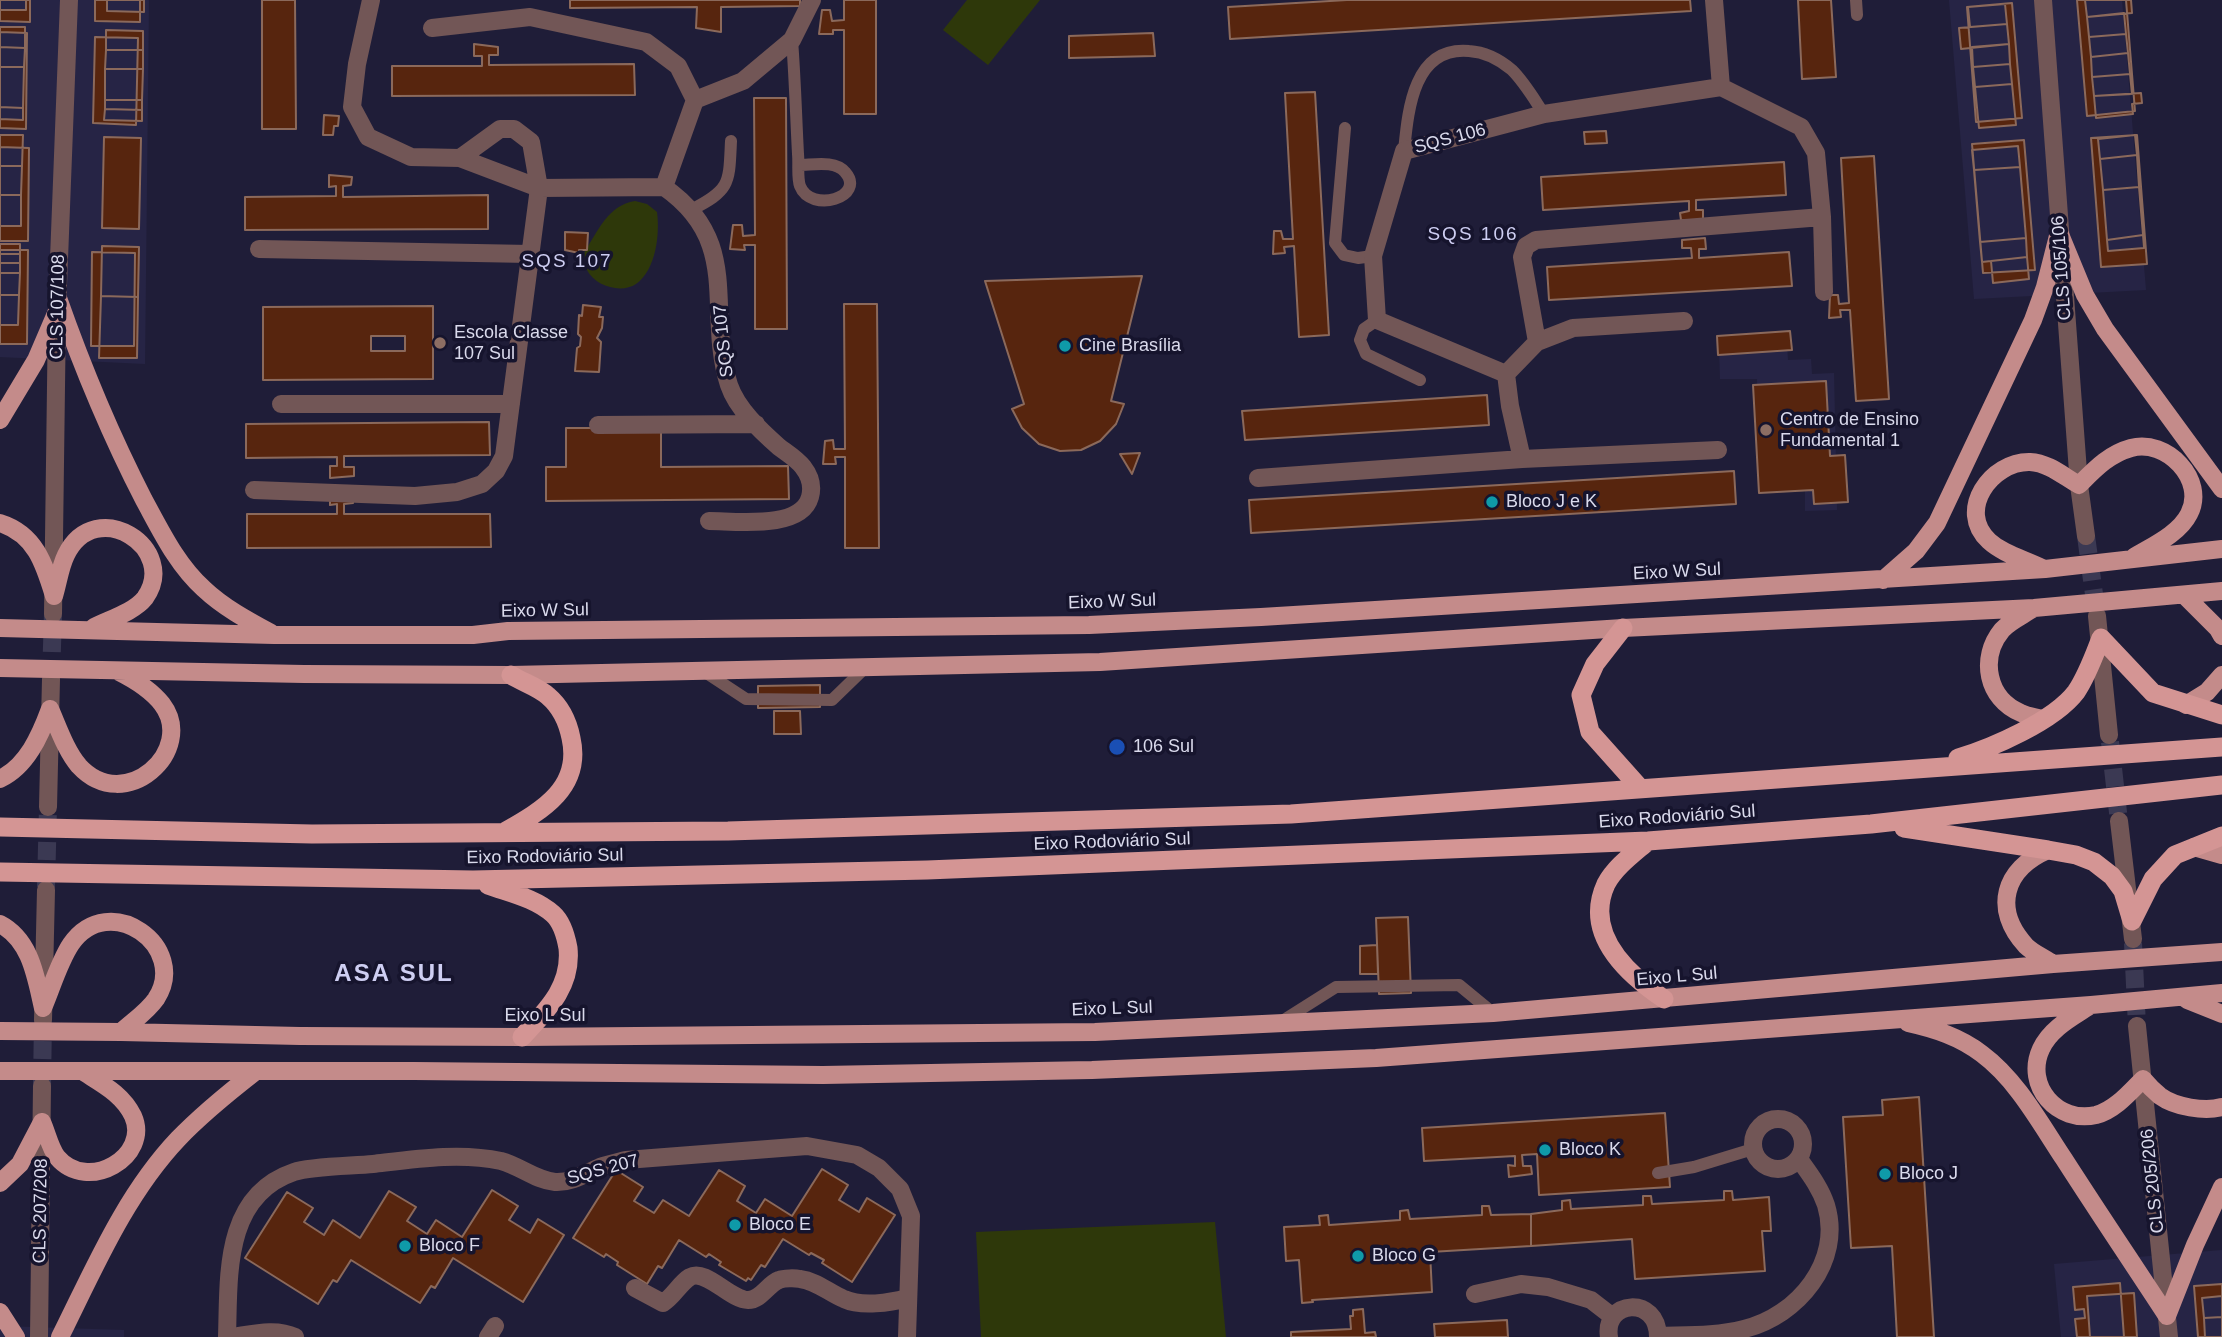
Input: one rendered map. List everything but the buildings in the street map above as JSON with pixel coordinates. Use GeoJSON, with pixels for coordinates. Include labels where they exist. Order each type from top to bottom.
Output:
{"type":"FeatureCollection","features":[{"type":"Feature","properties":{"kind":"highway"},"geometry":{"type":"LineString","coordinates":[[1623,628],[1595,664],[1581,695],[1590,732],[1640,788]]}},
{"type":"Feature","properties":{"kind":"highway"},"geometry":{"type":"LineString","coordinates":[[1917,769],[1983,751],[2006,741],[2042,719],[2075,693],[2101,638],[2153,693],[2222,715]]}},
{"type":"Feature","properties":{"kind":"highway"},"geometry":{"type":"LineString","coordinates":[[504,832],[538,812],[557,796],[572,772],[573,748],[568,722],[548,696],[511,675]]}},
{"type":"Feature","properties":{"kind":"highway","name":"Eixo Rodoviário Sul"},"geometry":{"type":"LineString","coordinates":[[0,827],[312,834],[728,831],[1291,814],[2222,747]]}},
{"type":"Feature","properties":{"kind":"highway","name":"Eixo Rodoviário Sul"},"geometry":{"type":"LineString","coordinates":[[0,872],[474,880],[927,870],[1648,841],[1871,824],[2222,785]]}},
{"type":"Feature","properties":{"kind":"highway"},"geometry":{"type":"LineString","coordinates":[[1871,824],[2048,850],[2076,855],[2094,862],[2112,876],[2123,891],[2132,930]]}},
{"type":"Feature","properties":{"kind":"highway"},"geometry":{"type":"LineString","coordinates":[[2132,930],[2152,879],[2175,855],[2222,836]]}},
{"type":"Feature","properties":{"kind":"highway"},"geometry":{"type":"LineString","coordinates":[[1648,841],[1622,863],[1606,883],[1600,906],[1601,925],[1607,945],[1622,965],[1643,985],[1664,999]]}},
{"type":"Feature","properties":{"kind":"highway"},"geometry":{"type":"LineString","coordinates":[[474,880],[533,901],[554,915],[566,937],[569,963],[564,984],[550,1007],[522,1037]]}},
{"type":"Feature","properties":{"kind":"main road"},"geometry":{"type":"LineString","coordinates":[[2059,232],[2085,295],[2105,329],[2222,489]]}},
{"type":"Feature","properties":{"kind":"main road"},"geometry":{"type":"LineString","coordinates":[[1883,580],[1916,551],[1937,523],[2033,320],[2045,287],[2059,232]]}},
{"type":"Feature","properties":{"kind":"main road"},"geometry":{"type":"LineString","coordinates":[[0,420],[36,360],[57,305]]}},
{"type":"Feature","properties":{"kind":"main road"},"geometry":{"type":"LineString","coordinates":[[57,305],[120,453],[179,561],[203,588],[233,611],[274,635]]}},
{"type":"Feature","properties":{"kind":"main road"},"geometry":{"type":"LineString","coordinates":[[2045,569],[2003,551],[1987,539],[1978,524],[1976,505],[1986,481],[2000,470],[2017,463],[2031,462],[2048,466],[2079,485],[2106,458],[2133,447],[2152,446],[2179,463],[2192,492],[2192,506],[2189,515],[2179,527],[2130,560]]}},
{"type":"Feature","properties":{"kind":"main road"},"geometry":{"type":"LineString","coordinates":[[0,523],[18,530],[32,542],[44,564],[54,596]]}},
{"type":"Feature","properties":{"kind":"main road"},"geometry":{"type":"LineString","coordinates":[[54,596],[66,555],[76,540],[89,530],[106,526],[125,531],[142,544],[152,559],[152,580],[144,598],[124,613],[88,629]]}},
{"type":"Feature","properties":{"kind":"main road","name":"Eixo W Sul"},"geometry":{"type":"LineString","coordinates":[[0,628],[274,635],[473,635],[508,631],[1089,625],[1883,580],[2045,569],[2222,549]]}},
{"type":"Feature","properties":{"kind":"main road"},"geometry":{"type":"LineString","coordinates":[[0,668],[511,675],[1100,662],[1623,628],[2034,608],[2222,591]]}},
{"type":"Feature","properties":{"kind":"main road"},"geometry":{"type":"LineString","coordinates":[[2185,596],[2211,621],[2222,636]]}},
{"type":"Feature","properties":{"kind":"main road"},"geometry":{"type":"LineString","coordinates":[[2034,608],[2003,629],[1991,653],[1989,678],[2004,703],[2021,713],[2042,719]]}},
{"type":"Feature","properties":{"kind":"main road"},"geometry":{"type":"LineString","coordinates":[[0,617],[21,629]]}},
{"type":"Feature","properties":{"kind":"main road"},"geometry":{"type":"LineString","coordinates":[[50,709],[79,766],[98,780],[120,784],[139,781],[155,768],[167,749],[171,725],[162,705],[138,682],[118,671]]}},
{"type":"Feature","properties":{"kind":"main road"},"geometry":{"type":"LineString","coordinates":[[2186,705],[2207,692],[2222,675]]}},
{"type":"Feature","properties":{"kind":"main road"},"geometry":{"type":"LineString","coordinates":[[0,779],[23,761],[39,737],[50,709]]}},
{"type":"Feature","properties":{"kind":"main road"},"geometry":{"type":"LineString","coordinates":[[2194,847],[2222,855]]}},
{"type":"Feature","properties":{"kind":"main road"},"geometry":{"type":"LineString","coordinates":[[2048,850],[2030,858],[2017,871],[2007,891],[2005,912],[2027,947],[2053,964]]}},
{"type":"Feature","properties":{"kind":"main road"},"geometry":{"type":"LineString","coordinates":[[43,1014],[72,942],[90,927],[107,921],[122,922],[138,928],[150,939],[163,960],[163,978],[158,996],[146,1012],[121,1031]]}},
{"type":"Feature","properties":{"kind":"main road"},"geometry":{"type":"LineString","coordinates":[[0,925],[20,940],[33,966],[43,1014]]}},
{"type":"Feature","properties":{"kind":"main road","name":"Eixo L Sul"},"geometry":{"type":"LineString","coordinates":[[0,1031],[121,1031],[300,1037],[1095,1032],[1493,1013],[2219,949]]}},
{"type":"Feature","properties":{"kind":"main road"},"geometry":{"type":"LineString","coordinates":[[0,1071],[823,1075],[1091,1070],[1376,1058],[2222,993]]}},
{"type":"Feature","properties":{"kind":"main road"},"geometry":{"type":"LineString","coordinates":[[2181,998],[2222,1014]]}},
{"type":"Feature","properties":{"kind":"main road"},"geometry":{"type":"LineString","coordinates":[[2091,1005],[2063,1023],[2040,1050],[2037,1065],[2040,1092],[2053,1105],[2068,1114],[2098,1115],[2124,1098],[2143,1079],[2162,1097],[2188,1107],[2222,1107]]}},
{"type":"Feature","properties":{"kind":"main road"},"geometry":{"type":"LineString","coordinates":[[1891,1020],[1935,1029],[1959,1039],[1981,1052],[1998,1067],[2030,1108],[2167,1316]]}},
{"type":"Feature","properties":{"kind":"main road"},"geometry":{"type":"LineString","coordinates":[[42,1122],[56,1156],[72,1169],[91,1173],[108,1169],[124,1158],[135,1141],[134,1119],[124,1102],[111,1089],[84,1072]]}},
{"type":"Feature","properties":{"kind":"main road"},"geometry":{"type":"LineString","coordinates":[[60,1337],[116,1227],[145,1180],[177,1140],[214,1104],[255,1072]]}},
{"type":"Feature","properties":{"kind":"main road"},"geometry":{"type":"LineString","coordinates":[[0,1183],[20,1164],[42,1122]]}},
{"type":"Feature","properties":{"kind":"main road"},"geometry":{"type":"LineString","coordinates":[[2167,1316],[2222,1187]]}},
{"type":"Feature","properties":{"kind":"main road"},"geometry":{"type":"LineString","coordinates":[[0,1312],[16,1337]]}},
{"type":"Feature","properties":{"kind":"street","name":"CLS 107/108"},"geometry":{"type":"LineString","coordinates":[[52,614],[57,305],[69,0]]}},
{"type":"Feature","properties":{"kind":"street"},"geometry":{"type":"LineString","coordinates":[[371,0],[357,64],[352,107],[368,137],[411,157],[460,158],[539,188],[664,187],[695,100],[678,66],[646,42],[530,8],[432,28]]}},
{"type":"Feature","properties":{"kind":"street"},"geometry":{"type":"LineString","coordinates":[[695,100],[743,81],[792,40],[812,0]]}},
{"type":"Feature","properties":{"kind":"street"},"geometry":{"type":"LineString","coordinates":[[1714,0],[1721,87],[1801,127],[1816,153],[1822,216],[1824,292]]}},
{"type":"Feature","properties":{"kind":"street","name":"CLS 105/106"},"geometry":{"type":"LineString","coordinates":[[2043,0],[2079,485],[2086,536]]}},
{"type":"Feature","properties":{"kind":"street","name":"SQS 106"},"geometry":{"type":"LineString","coordinates":[[1377,320],[1373,256],[1404,151],[1544,114],[1721,87]]}},
{"type":"Feature","properties":{"kind":"street"},"geometry":{"type":"LineString","coordinates":[[254,491],[415,496],[457,492],[482,484],[496,471],[504,456],[539,188],[531,142],[514,129],[500,129],[460,158]]}},
{"type":"Feature","properties":{"kind":"street","name":"SQS 107"},"geometry":{"type":"LineString","coordinates":[[664,187],[681,199],[699,219],[711,247],[719,279],[722,355],[730,388],[768,438],[803,466],[811,482],[810,497],[803,511],[790,518],[709,521]]}},
{"type":"Feature","properties":{"kind":"street"},"geometry":{"type":"LineString","coordinates":[[1537,342],[1522,257],[1526,246],[1536,240],[1822,216]]}},
{"type":"Feature","properties":{"kind":"street"},"geometry":{"type":"LineString","coordinates":[[258,249],[530,254]]}},
{"type":"Feature","properties":{"kind":"street"},"geometry":{"type":"LineString","coordinates":[[1377,320],[1506,374]]}},
{"type":"Feature","properties":{"kind":"street"},"geometry":{"type":"LineString","coordinates":[[1506,374],[1537,342],[1573,328],[1684,321]]}},
{"type":"Feature","properties":{"kind":"street"},"geometry":{"type":"LineString","coordinates":[[1506,374],[1522,459]]}},
{"type":"Feature","properties":{"kind":"street"},"geometry":{"type":"LineString","coordinates":[[281,404],[511,404]]}},
{"type":"Feature","properties":{"kind":"street"},"geometry":{"type":"LineString","coordinates":[[598,425],[756,424]]}},
{"type":"Feature","properties":{"kind":"street"},"geometry":{"type":"LineString","coordinates":[[1258,478],[1522,459],[1718,450]]}},
{"type":"Feature","properties":{"kind":"street"},"geometry":{"type":"LineString","coordinates":[[2097,616],[2109,735]]}},
{"type":"Feature","properties":{"kind":"street"},"geometry":{"type":"LineString","coordinates":[[48,807],[51,679]]}},
{"type":"Feature","properties":{"kind":"street"},"geometry":{"type":"LineString","coordinates":[[2119,821],[2132,930]]}},
{"type":"Feature","properties":{"kind":"street"},"geometry":{"type":"LineString","coordinates":[[43,1014],[46,890]]}},
{"type":"Feature","properties":{"kind":"street","name":"CLS 205/206"},"geometry":{"type":"LineString","coordinates":[[2137,1026],[2169,1337]]}},
{"type":"Feature","properties":{"kind":"street","name":"CLS 207/208"},"geometry":{"type":"LineString","coordinates":[[39,1337],[42,1086]]}},
{"type":"Feature","properties":{"kind":"street"},"geometry":{"type":"LineString","coordinates":[[1774,1119],[1786,1120],[1796,1126],[1802,1136],[1803,1148],[1799,1158],[1792,1166],[1783,1169],[1764,1165],[1753,1149],[1757,1130],[1774,1119]]}},
{"type":"Feature","properties":{"kind":"street","name":"SQS 207"},"geometry":{"type":"LineString","coordinates":[[295,1337],[286,1333],[270,1332],[230,1337],[229,1285],[233,1244],[242,1218],[260,1191],[294,1172],[427,1158],[474,1158],[503,1162],[532,1176],[557,1182],[582,1177],[601,1166],[626,1160],[807,1146],[857,1155],[879,1168],[900,1189],[911,1216],[907,1337]]}},
{"type":"Feature","properties":{"kind":"street"},"geometry":{"type":"LineString","coordinates":[[1609,1337],[1608,1329],[1613,1317],[1623,1309],[1636,1307],[1648,1312],[1657,1322],[1659,1336],[1711,1335],[1747,1328],[1771,1319],[1794,1302],[1813,1283],[1823,1267],[1828,1248],[1827,1207],[1820,1189],[1799,1158]]}},
{"type":"Feature","properties":{"kind":"street"},"geometry":{"type":"LineString","coordinates":[[635,1288],[663,1303],[690,1278],[697,1275],[746,1300],[755,1298],[779,1280],[800,1279],[816,1283],[847,1301],[874,1303],[907,1298]]}},
{"type":"Feature","properties":{"kind":"street"},"geometry":{"type":"LineString","coordinates":[[1475,1294],[1521,1284],[1548,1287],[1591,1300],[1613,1317]]}},
{"type":"Feature","properties":{"kind":"lane"},"geometry":{"type":"LineString","coordinates":[[1856,0],[1857,15]]}},
{"type":"Feature","properties":{"kind":"lane"},"geometry":{"type":"LineString","coordinates":[[792,40],[799,165]]}},
{"type":"Feature","properties":{"kind":"lane"},"geometry":{"type":"LineString","coordinates":[[1404,151],[1412,95],[1429,63],[1462,50],[1480,52],[1496,58],[1521,80],[1544,114]]}},
{"type":"Feature","properties":{"kind":"lane"},"geometry":{"type":"LineString","coordinates":[[1345,128],[1335,243],[1344,255],[1358,258],[1373,256]]}},
{"type":"Feature","properties":{"kind":"lane"},"geometry":{"type":"LineString","coordinates":[[691,210],[716,197],[723,190],[728,180],[731,141]]}},
{"type":"Feature","properties":{"kind":"lane"},"geometry":{"type":"LineString","coordinates":[[1377,320],[1364,329],[1360,341],[1366,354],[1420,380]]}},
{"type":"Feature","properties":{"kind":"lane"},"geometry":{"type":"LineString","coordinates":[[705,671],[746,699],[832,700],[866,667]]}},
{"type":"Feature","properties":{"kind":"lane"},"geometry":{"type":"LineString","coordinates":[[1277,1023],[1336,987],[1459,985],[1493,1013]]}},
{"type":"Feature","properties":{"kind":"lane"},"geometry":{"type":"LineString","coordinates":[[1658,1173],[1693,1167],[1753,1149]]}},
{"type":"Feature","properties":{"kind":"shaded area"},"geometry":{"type":"Polygon","coordinates":[[[0,0],[149,0],[145,364],[0,357],[0,0]]]}},
{"type":"Feature","properties":{"kind":"shaded area"},"geometry":{"type":"Polygon","coordinates":[[[1949,0],[2122,0],[2146,290],[1974,299],[1949,0]]]}},
{"type":"Feature","properties":{"kind":"shaded area"},"geometry":{"type":"Polygon","coordinates":[[[1787,345],[1788,360],[1811,359],[1812,374],[1834,373],[1837,510],[1805,511],[1805,487],[1759,487],[1757,379],[1720,379],[1719,346],[1787,345]]]}},
{"type":"Feature","properties":{"kind":"shaded area"},"geometry":{"type":"Polygon","coordinates":[[[2222,1250],[2222,1337],[2061,1337],[2054,1264],[2222,1250]]]}},
{"type":"Feature","properties":{"kind":"shaded area"},"geometry":{"type":"Polygon","coordinates":[[[0,1326],[124,1330],[124,1337],[0,1337],[0,1326]]]}},
{"type":"Feature","properties":{"kind":"green space"},"geometry":{"type":"Polygon","coordinates":[[[967,0],[1040,0],[988,65],[943,30],[967,0]]]}},
{"type":"Feature","properties":{"kind":"green space"},"geometry":{"type":"Polygon","coordinates":[[[635,201],[647,204],[657,212],[657,241],[652,261],[643,278],[636,284],[623,288],[609,287],[591,276],[586,268],[584,253],[611,213],[626,203],[635,201]]]}},
{"type":"Feature","properties":{"kind":"green space"},"geometry":{"type":"Polygon","coordinates":[[[1215,1222],[1226,1337],[981,1337],[976,1232],[1215,1222]]]}},
{"type":"Feature","properties":{"kind":"tunnel"},"geometry":{"type":"LineString","coordinates":[[2086,536],[2097,616]]}},
{"type":"Feature","properties":{"kind":"tunnel"},"geometry":{"type":"LineString","coordinates":[[51,679],[53,614]]}},
{"type":"Feature","properties":{"kind":"tunnel"},"geometry":{"type":"LineString","coordinates":[[2110,742],[2119,821]]}},
{"type":"Feature","properties":{"kind":"tunnel"},"geometry":{"type":"LineString","coordinates":[[46,887],[48,807]]}},
{"type":"Feature","properties":{"kind":"tunnel"},"geometry":{"type":"LineString","coordinates":[[2133,943],[2137,1026]]}},
{"type":"Feature","properties":{"kind":"tunnel"},"geometry":{"type":"LineString","coordinates":[[42,1086],[43,1020]]}},
{"type":"Feature","properties":{"kind":"place","name":"Escola Classe 107 Sul"},"geometry":{"type":"Point","coordinates":[440,343]}},
{"type":"Feature","properties":{"kind":"place","name":"Cine Brasília"},"geometry":{"type":"Point","coordinates":[1065,346]}},
{"type":"Feature","properties":{"kind":"place","name":"Centro de Ensino Fundamental 1"},"geometry":{"type":"Point","coordinates":[1766,430]}},
{"type":"Feature","properties":{"kind":"place","name":"Bloco J e K"},"geometry":{"type":"Point","coordinates":[1492,502]}},
{"type":"Feature","properties":{"kind":"place","name":"106 Sul"},"geometry":{"type":"Point","coordinates":[1117,747]}},
{"type":"Feature","properties":{"kind":"place","name":"Bloco K"},"geometry":{"type":"Point","coordinates":[1545,1150]}},
{"type":"Feature","properties":{"kind":"place","name":"Bloco J"},"geometry":{"type":"Point","coordinates":[1885,1174]}},
{"type":"Feature","properties":{"kind":"place","name":"Bloco E"},"geometry":{"type":"Point","coordinates":[735,1225]}},
{"type":"Feature","properties":{"kind":"place","name":"Bloco F"},"geometry":{"type":"Point","coordinates":[405,1246]}},
{"type":"Feature","properties":{"kind":"place","name":"Bloco G"},"geometry":{"type":"Point","coordinates":[1358,1256]}},
{"type":"Feature","properties":{"kind":"district","name":"SQS 106"},"geometry":{"type":"Point","coordinates":[1473,235]}},
{"type":"Feature","properties":{"kind":"district","name":"SQS 107"},"geometry":{"type":"Point","coordinates":[567,262]}},
{"type":"Feature","properties":{"kind":"district","name":"ASA SUL"},"geometry":{"type":"Point","coordinates":[394,974]}}]}
